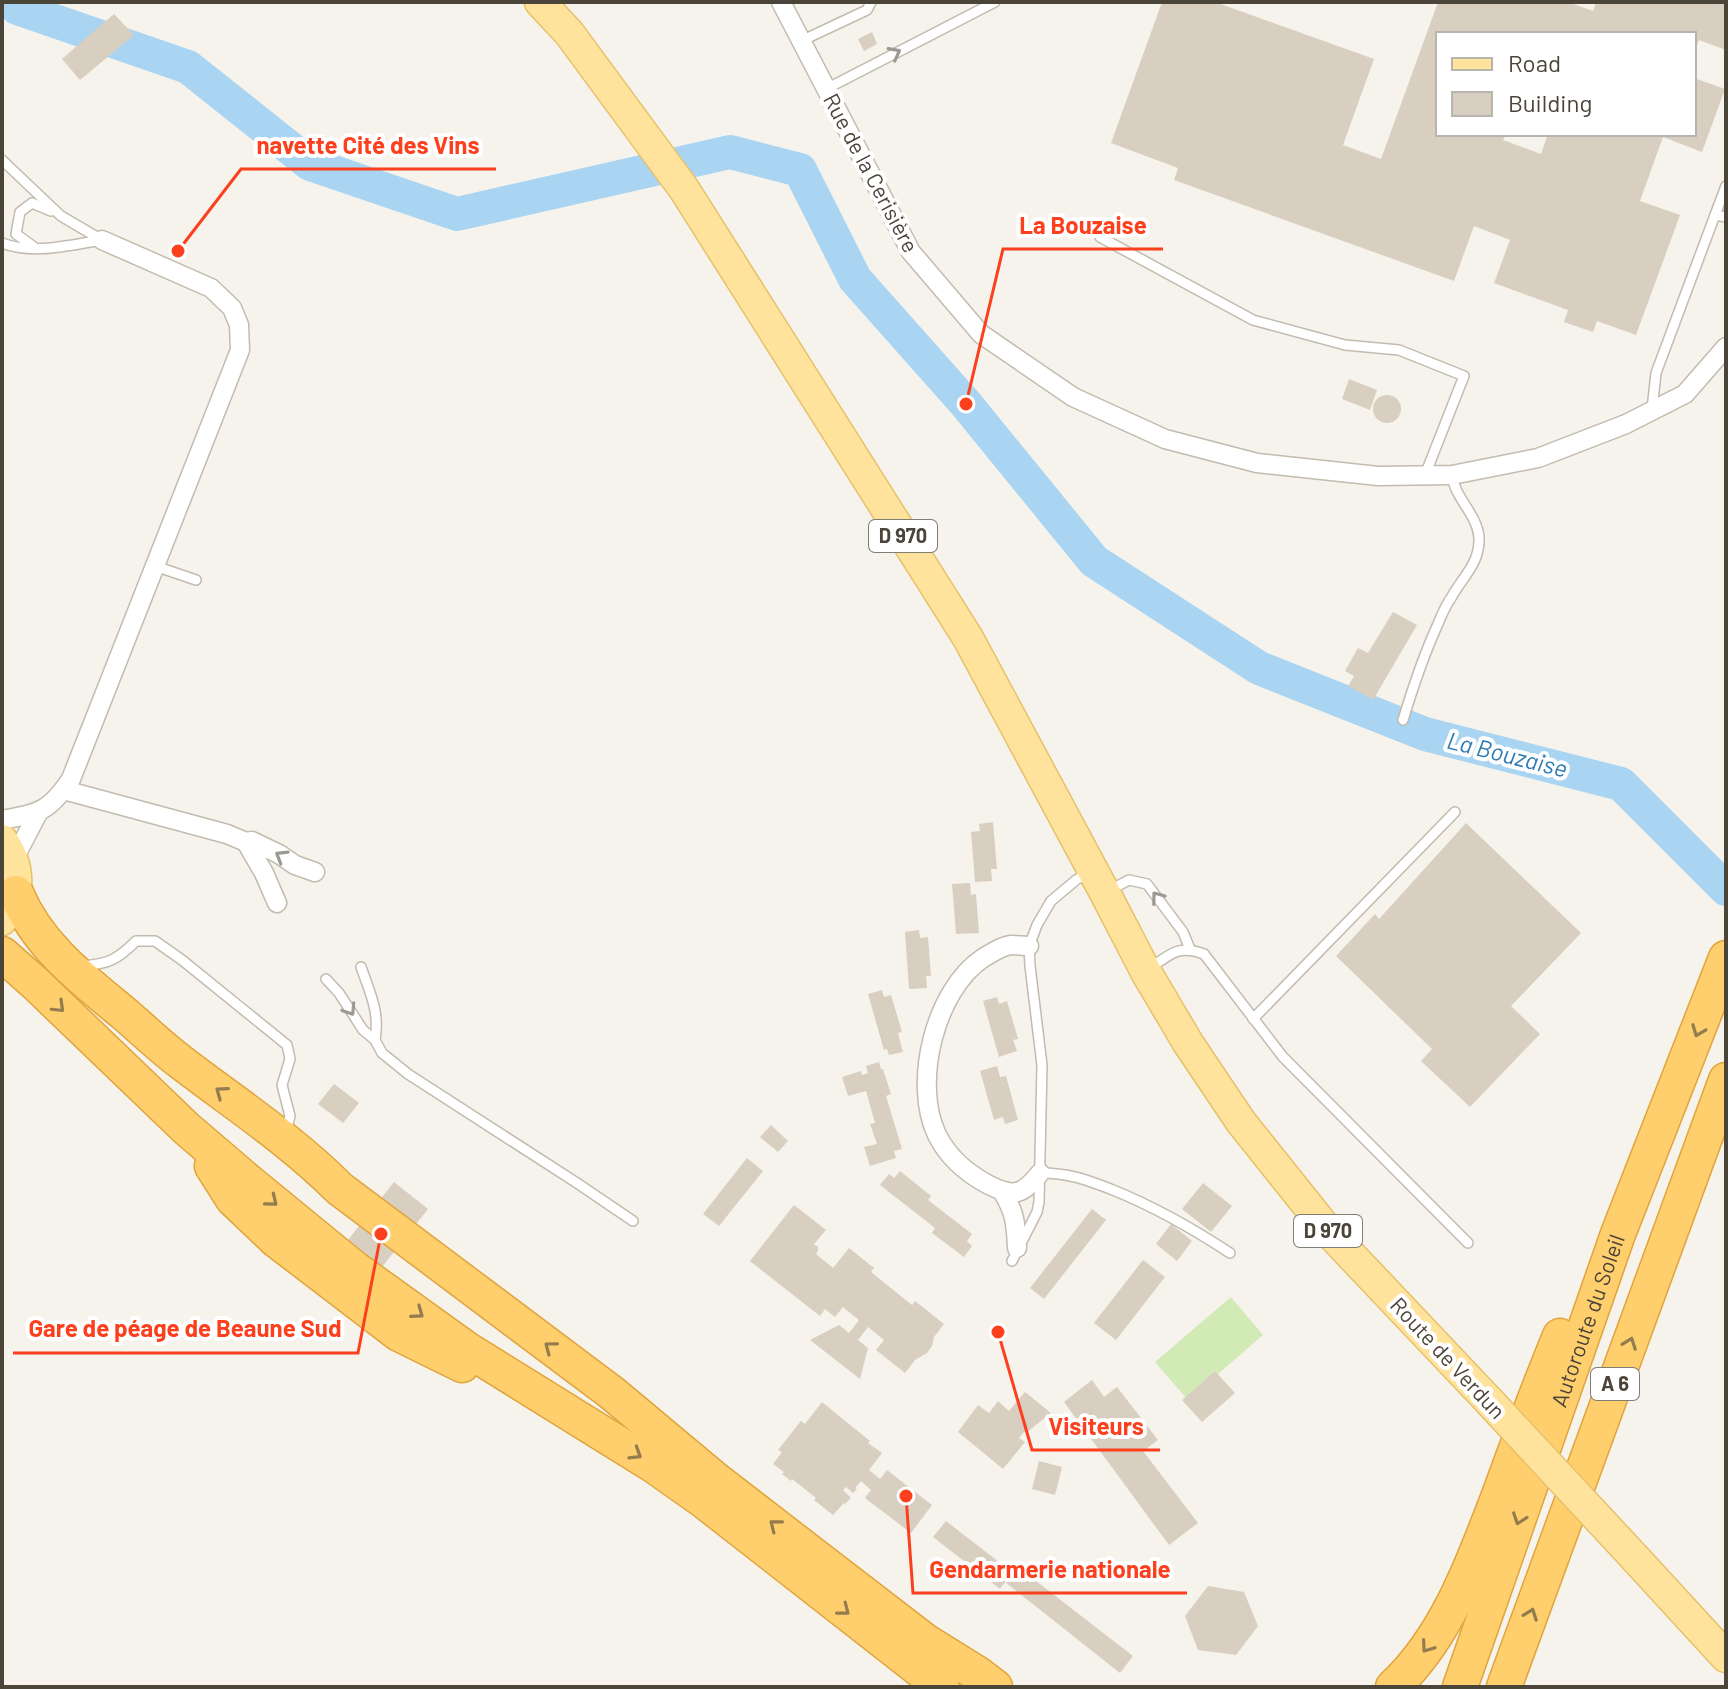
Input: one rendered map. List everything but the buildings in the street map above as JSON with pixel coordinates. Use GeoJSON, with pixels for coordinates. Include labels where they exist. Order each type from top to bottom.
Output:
{"type":"FeatureCollection","features":[{"type":"Feature","properties":{"kind":"highway"},"geometry":{"type":"LineString","coordinates":[[9,906],[22,909],[65,965],[179,1061],[284,1138],[340,1189],[612,1393],[716,1480],[925,1641],[995,1687]]}},
{"type":"Feature","properties":{"kind":"highway"},"geometry":{"type":"LineString","coordinates":[[2,954],[187,1129],[354,1268],[468,1350],[653,1465],[704,1501],[942,1687]]}},
{"type":"Feature","properties":{"kind":"highway","name":"Autoroute du Soleil"},"geometry":{"type":"LineString","coordinates":[[1460,1687],[1618,1234],[1726,958]]}},
{"type":"Feature","properties":{"kind":"highway","name":"Autoroute du Soleil"},"geometry":{"type":"LineString","coordinates":[[1504,1687],[1726,1080]]}},
{"type":"Feature","properties":{"kind":"highway"},"geometry":{"type":"LineString","coordinates":[[1393,1687],[1435,1636],[1464,1581],[1578,1293],[1618,1234]]}},
{"type":"Feature","properties":{"kind":"highway"},"geometry":{"type":"LineString","coordinates":[[925,1641],[969,1687]]}},
{"type":"Feature","properties":{"kind":"main road","name":"D 970"},"geometry":{"type":"LineString","coordinates":[[540,2],[569,33],[684,189],[968,638],[1146,972]]}},
{"type":"Feature","properties":{"kind":"main road","name":"D 970"},"geometry":{"type":"LineString","coordinates":[[557,2],[569,33]]}},
{"type":"Feature","properties":{"kind":"main road"},"geometry":{"type":"LineString","coordinates":[[8,850],[17,876],[9,906]]}},
{"type":"Feature","properties":{"kind":"main road","name":"Route de Verdun"},"geometry":{"type":"LineString","coordinates":[[1146,972],[1188,1043],[1241,1122],[1329,1232],[1726,1657]]}},
{"type":"Feature","properties":{"kind":"street","name":"Rue de la Cerisière"},"geometry":{"type":"LineString","coordinates":[[781,2],[911,252],[981,334],[1073,397],[1165,439],[1257,463],[1378,476],[1452,475],[1538,458],[1626,424],[1685,394],[1726,347]]}},
{"type":"Feature","properties":{"kind":"street"},"geometry":{"type":"LineString","coordinates":[[8,850],[71,779],[240,350],[239,325],[232,308],[211,288],[102,240]]}},
{"type":"Feature","properties":{"kind":"street"},"geometry":{"type":"LineString","coordinates":[[64,790],[227,834],[246,842],[252,841],[295,865],[315,872]]}},
{"type":"Feature","properties":{"kind":"street"},"geometry":{"type":"LineString","coordinates":[[2,820],[38,813]]}},
{"type":"Feature","properties":{"kind":"street"},"geometry":{"type":"LineString","coordinates":[[246,842],[277,903]]}},
{"type":"Feature","properties":{"kind":"street"},"geometry":{"type":"LineString","coordinates":[[1029,946],[1009,945],[996,950],[963,974],[935,1028],[927,1088],[937,1134],[951,1155],[971,1175],[1012,1194],[1021,1192],[1040,1173]]}},
{"type":"Feature","properties":{"kind":"street"},"geometry":{"type":"LineString","coordinates":[[1002,1191],[1016,1219],[1014,1254]]}},
{"type":"Feature","properties":{"kind":"lane"},"geometry":{"type":"LineString","coordinates":[[801,41],[867,10],[871,2]]}},
{"type":"Feature","properties":{"kind":"lane"},"geometry":{"type":"LineString","coordinates":[[826,89],[995,2]]}},
{"type":"Feature","properties":{"kind":"lane"},"geometry":{"type":"LineString","coordinates":[[2,160],[61,216]]}},
{"type":"Feature","properties":{"kind":"lane"},"geometry":{"type":"LineString","coordinates":[[1652,411],[1656,373],[1726,186]]}},
{"type":"Feature","properties":{"kind":"lane"},"geometry":{"type":"LineString","coordinates":[[37,250],[16,234],[20,212],[32,203],[102,240]]}},
{"type":"Feature","properties":{"kind":"lane"},"geometry":{"type":"LineString","coordinates":[[1715,215],[1726,217]]}},
{"type":"Feature","properties":{"kind":"lane"},"geometry":{"type":"LineString","coordinates":[[1100,237],[1253,320],[1345,345],[1399,350],[1464,376],[1425,475]]}},
{"type":"Feature","properties":{"kind":"lane"},"geometry":{"type":"LineString","coordinates":[[2,243],[37,250],[102,240]]}},
{"type":"Feature","properties":{"kind":"lane"},"geometry":{"type":"LineString","coordinates":[[1403,720],[1417,671],[1451,597],[1474,565],[1479,549],[1479,532],[1453,484],[1452,475]]}},
{"type":"Feature","properties":{"kind":"lane"},"geometry":{"type":"LineString","coordinates":[[155,566],[196,580]]}},
{"type":"Feature","properties":{"kind":"lane"},"geometry":{"type":"LineString","coordinates":[[1253,1019],[1455,812]]}},
{"type":"Feature","properties":{"kind":"lane"},"geometry":{"type":"LineString","coordinates":[[1014,1254],[1037,1212],[1040,1173],[1042,1065],[1029,946],[1037,925],[1051,901],[1076,880],[1129,880],[1147,884],[1183,932],[1190,949]]}},
{"type":"Feature","properties":{"kind":"lane"},"geometry":{"type":"LineString","coordinates":[[65,965],[104,964],[124,953],[136,941],[145,940],[155,941],[182,960],[287,1045],[290,1059],[282,1085],[290,1116],[284,1138]]}},
{"type":"Feature","properties":{"kind":"lane"},"geometry":{"type":"LineString","coordinates":[[1146,972],[1173,952],[1190,949],[1204,954],[1283,1057],[1468,1243]]}},
{"type":"Feature","properties":{"kind":"lane"},"geometry":{"type":"LineString","coordinates":[[361,967],[376,1010],[375,1040]]}},
{"type":"Feature","properties":{"kind":"lane"},"geometry":{"type":"LineString","coordinates":[[326,979],[382,1053],[408,1074],[633,1221]]}},
{"type":"Feature","properties":{"kind":"lane"},"geometry":{"type":"LineString","coordinates":[[1040,1173],[1077,1176],[1143,1202],[1179,1220],[1230,1253]]}},
{"type":"Feature","properties":{"kind":"green space"},"geometry":{"type":"Polygon","coordinates":[[[1231,1297],[1263,1335],[1188,1400],[1155,1362],[1231,1297]]]}},
{"type":"Feature","properties":{"kind":"waterway","name":"La Bouzaise"},"geometry":{"type":"LineString","coordinates":[[14,2],[17,8],[188,67],[310,164],[457,214],[730,152],[800,170],[855,279],[966,404],[1094,561],[1259,668],[1425,734],[1621,784],[1726,889]]}},
{"type":"Feature","properties":{"kind":"place","name":"navette Cité des Vins"},"geometry":{"type":"Point","coordinates":[178,251]}},
{"type":"Feature","properties":{"kind":"place","name":"La Bouzaise"},"geometry":{"type":"Point","coordinates":[966,404]}},
{"type":"Feature","properties":{"kind":"place","name":"Gare de péage de Beaune Sud"},"geometry":{"type":"Point","coordinates":[381,1234]}},
{"type":"Feature","properties":{"kind":"place","name":"Visiteurs"},"geometry":{"type":"Point","coordinates":[998,1332]}},
{"type":"Feature","properties":{"kind":"place","name":"Gendarmerie nationale"},"geometry":{"type":"Point","coordinates":[906,1496]}}]}
